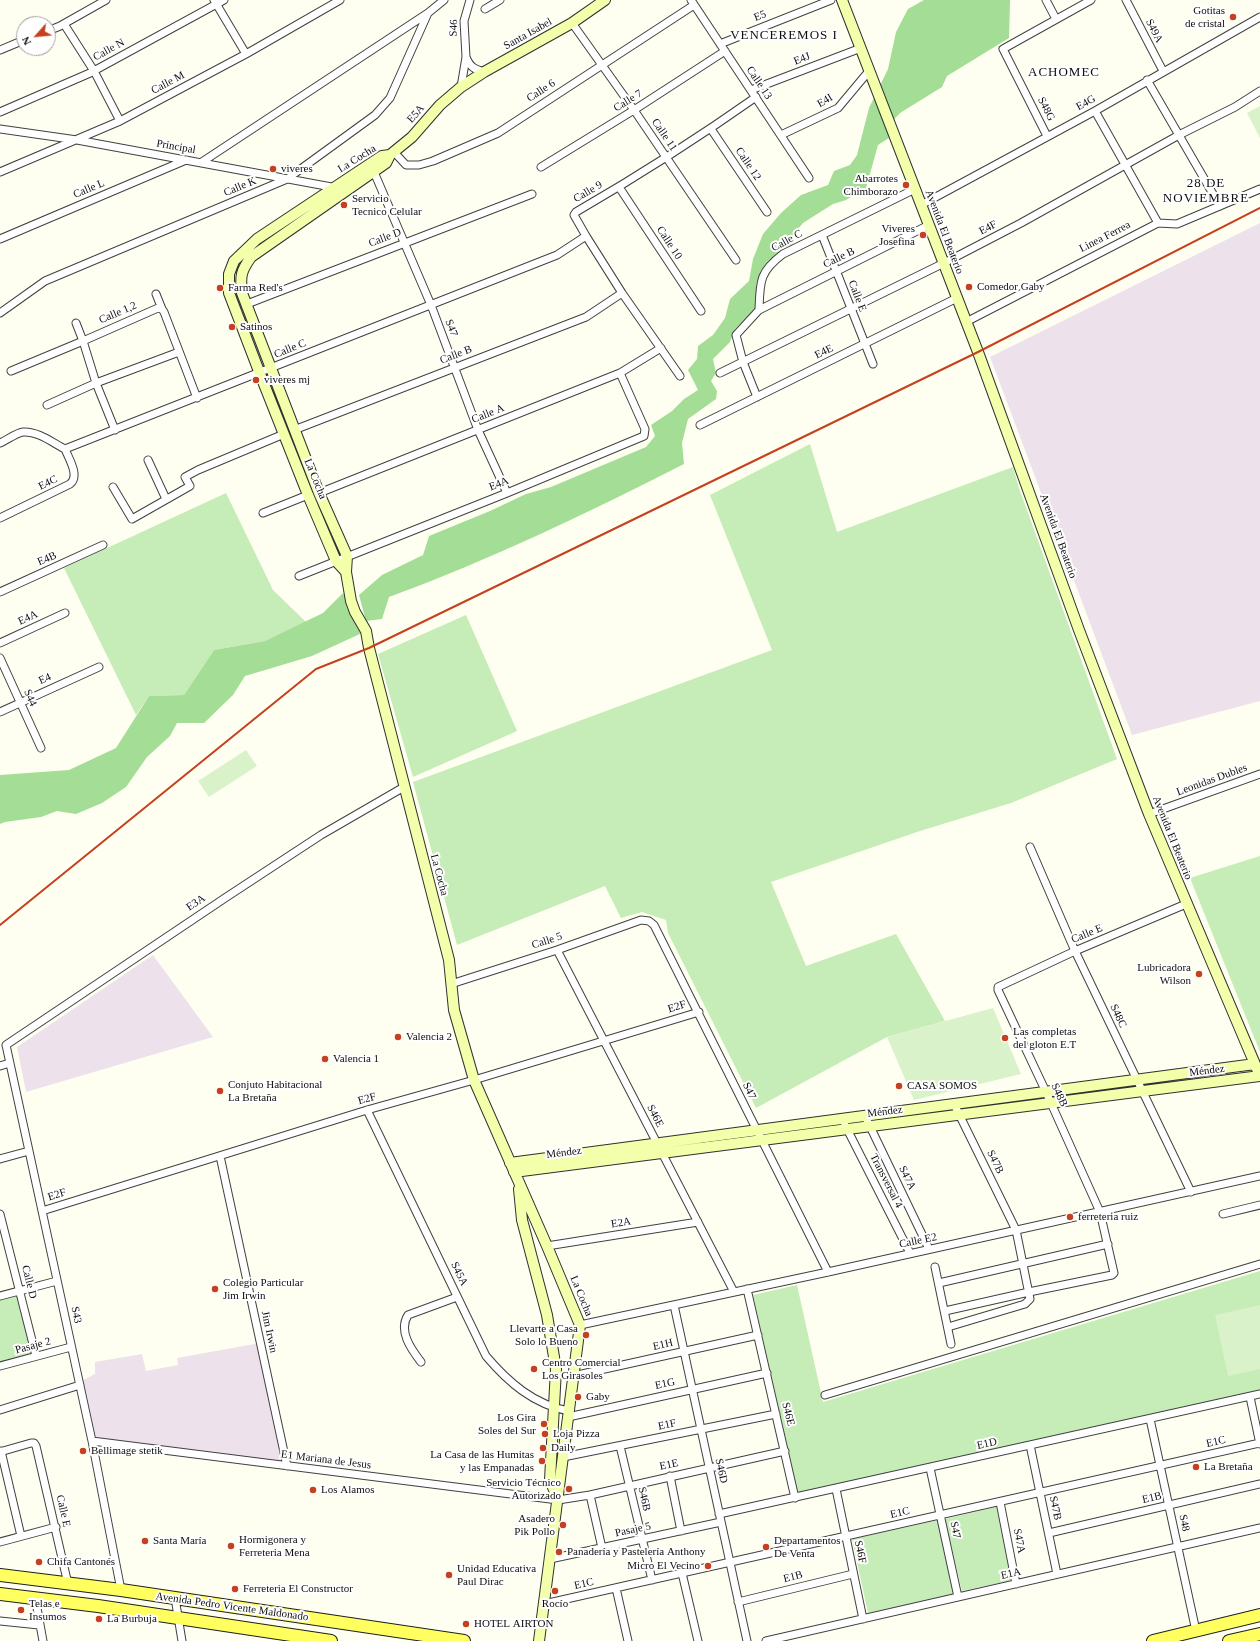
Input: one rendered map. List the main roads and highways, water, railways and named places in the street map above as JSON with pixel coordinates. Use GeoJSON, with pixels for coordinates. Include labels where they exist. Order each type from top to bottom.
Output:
{"type":"FeatureCollection","features":[{"type":"Feature","properties":{"kind":"main road","name":"Avenida Pedro Vicente Maldonado"},"geometry":{"type":"LineString","coordinates":[[0,1575],[121,1590],[464,1641]]}},
{"type":"Feature","properties":{"kind":"main road","name":"Avenida Pedro Vicente Maldonado"},"geometry":{"type":"LineString","coordinates":[[0,1594],[35,1597],[331,1641]]}},
{"type":"Feature","properties":{"kind":"main road"},"geometry":{"type":"LineString","coordinates":[[1153,1641],[1260,1615]]}},
{"type":"Feature","properties":{"kind":"main road"},"geometry":{"type":"LineString","coordinates":[[1229,1641],[1260,1634]]}},
{"type":"Feature","properties":{"kind":"railway"},"geometry":{"type":"LineString","coordinates":[[0,925],[316,669],[369,648],[978,352],[1260,208]]}},
{"type":"Feature","properties":{"kind":"place","name":"Gotitas de cristal"},"geometry":{"type":"Point","coordinates":[1233,17]}},
{"type":"Feature","properties":{"kind":"place","name":"viveres"},"geometry":{"type":"Point","coordinates":[273,169]}},
{"type":"Feature","properties":{"kind":"place","name":"Abarrotes Chimborazo"},"geometry":{"type":"Point","coordinates":[906,185]}},
{"type":"Feature","properties":{"kind":"place","name":"Servicio Tecnico Celular"},"geometry":{"type":"Point","coordinates":[344,205]}},
{"type":"Feature","properties":{"kind":"place","name":"Viveres Josefina"},"geometry":{"type":"Point","coordinates":[923,235]}},
{"type":"Feature","properties":{"kind":"place","name":"Comedor Gaby"},"geometry":{"type":"Point","coordinates":[969,287]}},
{"type":"Feature","properties":{"kind":"place","name":"Farma Red's"},"geometry":{"type":"Point","coordinates":[220,288]}},
{"type":"Feature","properties":{"kind":"place","name":"Satinos"},"geometry":{"type":"Point","coordinates":[232,327]}},
{"type":"Feature","properties":{"kind":"place","name":"viveres mj"},"geometry":{"type":"Point","coordinates":[256,380]}},
{"type":"Feature","properties":{"kind":"place","name":"Lubricadora Wilson"},"geometry":{"type":"Point","coordinates":[1199,974]}},
{"type":"Feature","properties":{"kind":"place","name":"Valencia 2"},"geometry":{"type":"Point","coordinates":[398,1037]}},
{"type":"Feature","properties":{"kind":"place","name":"Las completas del gloton E.T"},"geometry":{"type":"Point","coordinates":[1005,1038]}},
{"type":"Feature","properties":{"kind":"place","name":"Valencia 1"},"geometry":{"type":"Point","coordinates":[325,1059]}},
{"type":"Feature","properties":{"kind":"place","name":"CASA SOMOS"},"geometry":{"type":"Point","coordinates":[899,1086]}},
{"type":"Feature","properties":{"kind":"place","name":"Conjuto Habitacional La Bretaña"},"geometry":{"type":"Point","coordinates":[220,1091]}},
{"type":"Feature","properties":{"kind":"place","name":"ferreteria ruiz"},"geometry":{"type":"Point","coordinates":[1070,1217]}},
{"type":"Feature","properties":{"kind":"place","name":"Colegio Particular Jim Irwin"},"geometry":{"type":"Point","coordinates":[215,1289]}},
{"type":"Feature","properties":{"kind":"place","name":"Llevarte a Casa Solo lo Bueno"},"geometry":{"type":"Point","coordinates":[586,1335]}},
{"type":"Feature","properties":{"kind":"place","name":"Centro Comercial Los Girasoles"},"geometry":{"type":"Point","coordinates":[534,1369]}},
{"type":"Feature","properties":{"kind":"place","name":"Gaby"},"geometry":{"type":"Point","coordinates":[578,1397]}},
{"type":"Feature","properties":{"kind":"place","name":"Los Gira Soles del Sur"},"geometry":{"type":"Point","coordinates":[544,1424]}},
{"type":"Feature","properties":{"kind":"place","name":"Loja Pizza"},"geometry":{"type":"Point","coordinates":[545,1434]}},
{"type":"Feature","properties":{"kind":"place","name":"Daily"},"geometry":{"type":"Point","coordinates":[543,1448]}},
{"type":"Feature","properties":{"kind":"place","name":"Bellimage stetik"},"geometry":{"type":"Point","coordinates":[83,1451]}},
{"type":"Feature","properties":{"kind":"place","name":"La Casa de las Humitas y las Empanadas"},"geometry":{"type":"Point","coordinates":[542,1461]}},
{"type":"Feature","properties":{"kind":"place","name":"La Bretaña"},"geometry":{"type":"Point","coordinates":[1196,1467]}},
{"type":"Feature","properties":{"kind":"place","name":"Servicio Técnico Autorizado"},"geometry":{"type":"Point","coordinates":[569,1489]}},
{"type":"Feature","properties":{"kind":"place","name":"Los Alamos"},"geometry":{"type":"Point","coordinates":[313,1490]}},
{"type":"Feature","properties":{"kind":"place","name":"Asadero Pik Pollo"},"geometry":{"type":"Point","coordinates":[563,1525]}},
{"type":"Feature","properties":{"kind":"place","name":"Santa María"},"geometry":{"type":"Point","coordinates":[145,1541]}},
{"type":"Feature","properties":{"kind":"place","name":"Hormigonera y Ferreteria Mena"},"geometry":{"type":"Point","coordinates":[231,1546]}},
{"type":"Feature","properties":{"kind":"place","name":"Departamentos De Venta"},"geometry":{"type":"Point","coordinates":[766,1547]}},
{"type":"Feature","properties":{"kind":"place","name":"Panadería y Pastelería Anthony"},"geometry":{"type":"Point","coordinates":[559,1552]}},
{"type":"Feature","properties":{"kind":"place","name":"Chifa Cantonés"},"geometry":{"type":"Point","coordinates":[39,1562]}},
{"type":"Feature","properties":{"kind":"place","name":"Micro El Vecino"},"geometry":{"type":"Point","coordinates":[708,1566]}},
{"type":"Feature","properties":{"kind":"place","name":"Unidad Educativa Paul Dirac"},"geometry":{"type":"Point","coordinates":[449,1575]}},
{"type":"Feature","properties":{"kind":"place","name":"Ferreteria El Constructor"},"geometry":{"type":"Point","coordinates":[235,1589]}},
{"type":"Feature","properties":{"kind":"place","name":"Rocío"},"geometry":{"type":"Point","coordinates":[555,1591]}},
{"type":"Feature","properties":{"kind":"place","name":"Telas e Insumos"},"geometry":{"type":"Point","coordinates":[21,1610]}},
{"type":"Feature","properties":{"kind":"place","name":"La Burbuja"},"geometry":{"type":"Point","coordinates":[99,1619]}},
{"type":"Feature","properties":{"kind":"place","name":"HOTEL AIRTON"},"geometry":{"type":"Point","coordinates":[466,1624]}},
{"type":"Feature","properties":{"kind":"district","name":"VENCEREMOS I"},"geometry":{"type":"Point","coordinates":[784,36]}},
{"type":"Feature","properties":{"kind":"district","name":"ACHOMEC"},"geometry":{"type":"Point","coordinates":[1064,73]}},
{"type":"Feature","properties":{"kind":"district","name":"28 DE NOVIEMBRE"},"geometry":{"type":"Point","coordinates":[1206,192]}}]}
